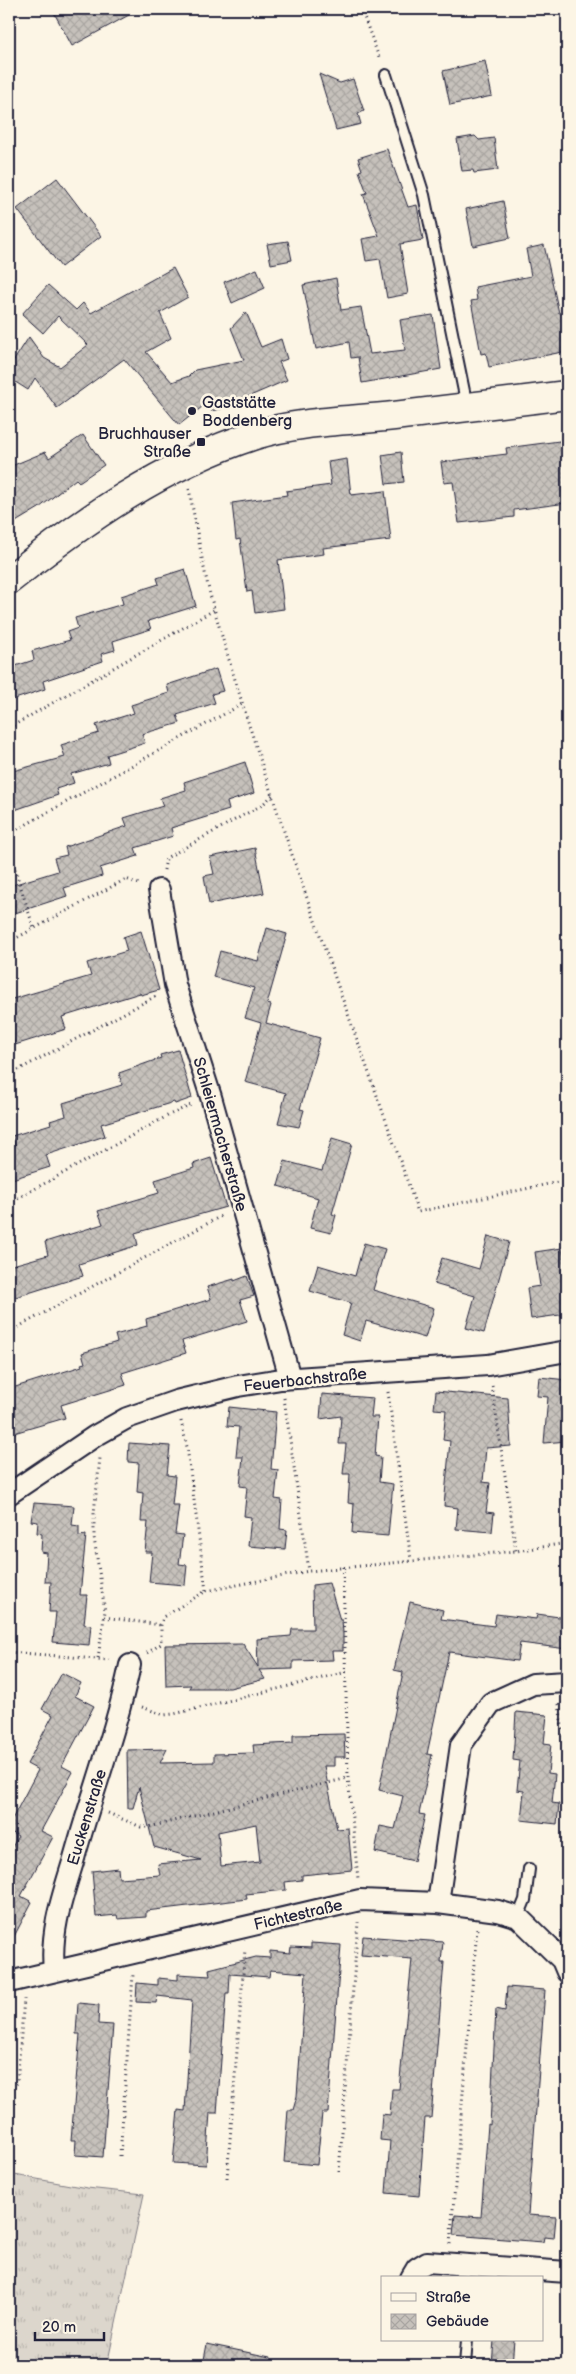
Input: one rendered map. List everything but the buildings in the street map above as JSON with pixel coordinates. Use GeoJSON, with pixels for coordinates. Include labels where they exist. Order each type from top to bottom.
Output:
{"type":"FeatureCollection","features":[{"type":"Feature","properties":{"kind":"street"},"geometry":{"type":"LineString","coordinates":[[9,580],[72,530],[134,490],[183,464],[257,434],[302,425],[567,395]]}},
{"type":"Feature","properties":{"kind":"street","name":"Schleiermacherstraße"},"geometry":{"type":"LineString","coordinates":[[160,890],[176,985],[211,1097],[290,1378]]}},
{"type":"Feature","properties":{"kind":"street","name":"Feuerbachstraße"},"geometry":{"type":"LineString","coordinates":[[9,1494],[95,1436],[128,1418],[176,1402],[238,1386],[290,1378],[488,1365],[567,1350]]}},
{"type":"Feature","properties":{"kind":"street","name":"Euckenstraße"},"geometry":{"type":"LineString","coordinates":[[54,1970],[52,1948],[56,1920],[89,1806],[123,1700],[130,1665]]}},
{"type":"Feature","properties":{"kind":"street"},"geometry":{"type":"LineString","coordinates":[[438,1903],[461,1745],[491,1703],[533,1684],[562,1682]]}},
{"type":"Feature","properties":{"kind":"street","name":"Fichtestraße"},"geometry":{"type":"LineString","coordinates":[[16,1980],[360,1900],[438,1903],[498,1911],[518,1917],[562,1960],[567,1972]]}},
{"type":"Feature","properties":{"kind":"street"},"geometry":{"type":"LineString","coordinates":[[412,2276],[417,2268],[427,2262],[448,2263],[475,2272],[567,2272]]}},
{"type":"Feature","properties":{"kind":"lane"},"geometry":{"type":"LineString","coordinates":[[386,75],[424,194],[467,406]]}},
{"type":"Feature","properties":{"kind":"lane"},"geometry":{"type":"LineString","coordinates":[[518,1917],[525,1900],[529,1869]]}},
{"type":"Feature","properties":{"kind":"lane"},"geometry":{"type":"LineString","coordinates":[[465,2365],[467,2342]]}},
{"type":"Feature","properties":{"kind":"path"},"geometry":{"type":"LineString","coordinates":[[361,9],[386,75]]}},
{"type":"Feature","properties":{"kind":"path"},"geometry":{"type":"LineString","coordinates":[[183,464],[214,610],[273,794],[418,1212],[567,1180]]}},
{"type":"Feature","properties":{"kind":"path"},"geometry":{"type":"LineString","coordinates":[[9,728],[214,610]]}},
{"type":"Feature","properties":{"kind":"path"},"geometry":{"type":"LineString","coordinates":[[9,834],[244,703]]}},
{"type":"Feature","properties":{"kind":"path"},"geometry":{"type":"LineString","coordinates":[[9,942],[126,880],[160,890],[166,858],[262,806],[273,794]]}},
{"type":"Feature","properties":{"kind":"path"},"geometry":{"type":"LineString","coordinates":[[9,850],[34,929]]}},
{"type":"Feature","properties":{"kind":"path"},"geometry":{"type":"LineString","coordinates":[[9,1075],[176,985]]}},
{"type":"Feature","properties":{"kind":"path"},"geometry":{"type":"LineString","coordinates":[[9,1203],[171,1114],[211,1097]]}},
{"type":"Feature","properties":{"kind":"path"},"geometry":{"type":"LineString","coordinates":[[9,1332],[227,1213],[243,1208]]}},
{"type":"Feature","properties":{"kind":"path"},"geometry":{"type":"LineString","coordinates":[[488,1365],[516,1551]]}},
{"type":"Feature","properties":{"kind":"path"},"geometry":{"type":"LineString","coordinates":[[388,1403],[411,1560]]}},
{"type":"Feature","properties":{"kind":"path"},"geometry":{"type":"LineString","coordinates":[[286,1409],[309,1571]]}},
{"type":"Feature","properties":{"kind":"path"},"geometry":{"type":"LineString","coordinates":[[95,1436],[100,1459],[94,1513],[94,1538],[104,1617],[98,1658]]}},
{"type":"Feature","properties":{"kind":"path"},"geometry":{"type":"LineString","coordinates":[[187,1447],[206,1591]]}},
{"type":"Feature","properties":{"kind":"path"},"geometry":{"type":"LineString","coordinates":[[9,1652],[98,1658],[130,1665],[161,1644],[163,1617],[206,1591],[309,1571],[516,1551],[567,1543]]}},
{"type":"Feature","properties":{"kind":"path"},"geometry":{"type":"LineString","coordinates":[[338,2172],[360,1900],[348,1778],[347,1672],[343,1567]]}},
{"type":"Feature","properties":{"kind":"path"},"geometry":{"type":"LineString","coordinates":[[104,1617],[161,1625]]}},
{"type":"Feature","properties":{"kind":"path"},"geometry":{"type":"LineString","coordinates":[[149,1709],[164,1715],[174,1714],[347,1672]]}},
{"type":"Feature","properties":{"kind":"path"},"geometry":{"type":"LineString","coordinates":[[562,1682],[567,1763]]}},
{"type":"Feature","properties":{"kind":"path"},"geometry":{"type":"LineString","coordinates":[[115,1815],[141,1827],[149,1827],[348,1778]]}},
{"type":"Feature","properties":{"kind":"path"},"geometry":{"type":"LineString","coordinates":[[448,2263],[478,1908]]}},
{"type":"Feature","properties":{"kind":"path"},"geometry":{"type":"LineString","coordinates":[[227,2178],[247,1926]]}},
{"type":"Feature","properties":{"kind":"path"},"geometry":{"type":"LineString","coordinates":[[120,2156],[135,1952]]}},
{"type":"Feature","properties":{"kind":"path"},"geometry":{"type":"LineString","coordinates":[[9,2090],[17,2083],[25,1990],[16,1980]]}},
{"type":"Feature","properties":{"kind":"green space"},"geometry":{"type":"Polygon","coordinates":[[[9,2174],[87,2188],[144,2194],[107,2365],[9,2365],[9,2174]]]}},
{"type":"Feature","properties":{"kind":"place","name":"Gaststätte Boddenberg"},"geometry":{"type":"Point","coordinates":[192,411]}},
{"type":"Feature","properties":{"kind":"place","name":"Bruchhauser Straße"},"geometry":{"type":"Point","coordinates":[201,442]}}]}
